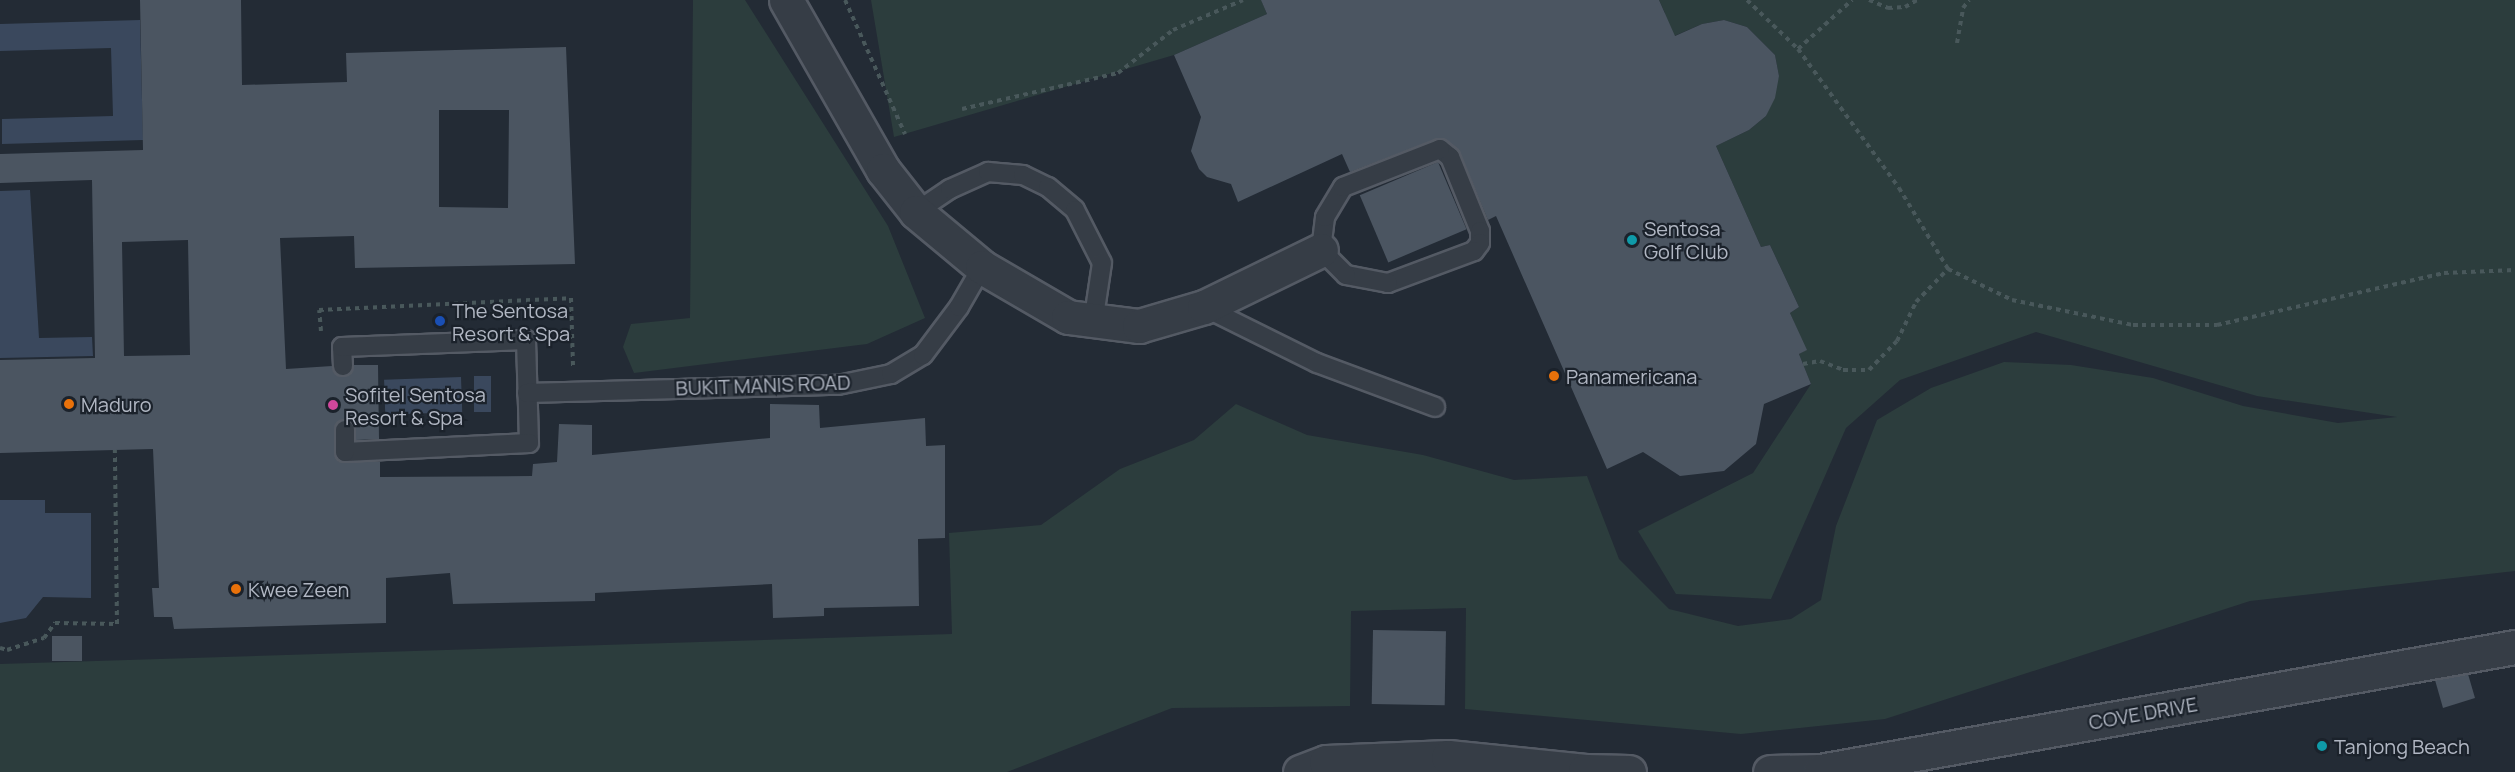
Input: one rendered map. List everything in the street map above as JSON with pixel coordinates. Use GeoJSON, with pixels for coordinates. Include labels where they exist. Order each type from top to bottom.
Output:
{"type":"FeatureCollection","features":[{"type":"Feature","properties":{"kind":"street"},"geometry":{"type":"LineString","coordinates":[[786,0],[883,170],[916,212],[982,267],[1068,317],[1093,322],[1139,326],[1204,307],[1322,250]]}},
{"type":"Feature","properties":{"kind":"street","name":"COVE DRIVE"},"geometry":{"type":"LineString","coordinates":[[1770,772],[1820,771],[2515,647]]}},
{"type":"Feature","properties":{"kind":"street"},"geometry":{"type":"LineString","coordinates":[[1300,772],[1326,762],[1448,757],[1585,771],[1629,772]]}},
{"type":"Feature","properties":{"kind":"lane"},"geometry":{"type":"LineString","coordinates":[[1440,148],[1450,157],[1480,231],[1480,243],[1474,251],[1388,283],[1346,274],[1322,250],[1325,217],[1343,187],[1440,148]]}},
{"type":"Feature","properties":{"kind":"lane"},"geometry":{"type":"LineString","coordinates":[[916,212],[950,189],[988,172],[1023,175],[1048,187],[1075,210],[1102,263],[1093,322]]}},
{"type":"Feature","properties":{"kind":"lane","name":"BUKIT MANIS ROAD"},"geometry":{"type":"LineString","coordinates":[[527,393],[838,385],[891,374],[923,356],[982,267]]}},
{"type":"Feature","properties":{"kind":"lane"},"geometry":{"type":"LineString","coordinates":[[1204,307],[1317,363],[1435,406]]}},
{"type":"Feature","properties":{"kind":"lane"},"geometry":{"type":"LineString","coordinates":[[343,366],[342,348],[526,340],[529,443],[345,452],[345,430]]}},
{"type":"Feature","properties":{"kind":"path"},"geometry":{"type":"LineString","coordinates":[[845,0],[908,141]]}},
{"type":"Feature","properties":{"kind":"path"},"geometry":{"type":"LineString","coordinates":[[962,109],[1118,73],[1173,30],[1243,0]]}},
{"type":"Feature","properties":{"kind":"path"},"geometry":{"type":"LineString","coordinates":[[1747,0],[1798,49],[1899,188],[1948,269],[2012,300],[2133,325],[2217,325],[2445,273],[2515,270]]}},
{"type":"Feature","properties":{"kind":"path"},"geometry":{"type":"LineString","coordinates":[[1798,49],[1852,0]]}},
{"type":"Feature","properties":{"kind":"path"},"geometry":{"type":"LineString","coordinates":[[1869,0],[1888,8],[1905,6],[1917,0]]}},
{"type":"Feature","properties":{"kind":"path"},"geometry":{"type":"LineString","coordinates":[[1956,43],[1964,8],[1969,0]]}},
{"type":"Feature","properties":{"kind":"path"},"geometry":{"type":"LineString","coordinates":[[1803,364],[1820,361],[1843,370],[1869,370],[1896,341],[1916,302],[1948,269]]}},
{"type":"Feature","properties":{"kind":"path"},"geometry":{"type":"LineString","coordinates":[[0,648],[7,650],[44,638],[55,623],[117,624],[115,450]]}},
{"type":"Feature","properties":{"kind":"shaded area"},"geometry":{"type":"Polygon","coordinates":[[[693,0],[745,0],[888,226],[925,318],[867,344],[634,373],[623,347],[631,324],[690,318],[693,0]]]}},
{"type":"Feature","properties":{"kind":"shaded area"},"geometry":{"type":"Polygon","coordinates":[[[871,0],[1265,0],[1262,2],[1267,14],[1174,55],[894,137],[871,0]]]}},
{"type":"Feature","properties":{"kind":"shaded area"},"geometry":{"type":"Polygon","coordinates":[[[1659,0],[2515,0],[2515,571],[2250,601],[1885,719],[1741,734],[1465,709],[1466,608],[1351,611],[1350,706],[1172,708],[1007,772],[0,772],[0,664],[952,634],[949,533],[1041,525],[1120,469],[1194,440],[1236,404],[1307,435],[1423,455],[1514,480],[1587,476],[1619,559],[1669,609],[1738,626],[1791,619],[1821,600],[1836,526],[1877,420],[1931,388],[2004,362],[2071,365],[2153,378],[2243,406],[2338,423],[2397,417],[2257,396],[2036,332],[1900,380],[1846,428],[1771,599],[1676,594],[1638,531],[1753,473],[1811,384],[1799,354],[1806,350],[1790,313],[1799,307],[1770,245],[1761,247],[1716,146],[1749,130],[1766,116],[1779,76],[1775,55],[1747,27],[1724,20],[1702,24],[1665,40],[1655,20],[1665,13],[1659,0]]]}},
{"type":"Feature","properties":{"kind":"water"},"geometry":{"type":"Polygon","coordinates":[[[140,20],[143,140],[2,144],[2,119],[113,116],[111,48],[0,51],[0,24],[140,20]]]}},
{"type":"Feature","properties":{"kind":"water"},"geometry":{"type":"Polygon","coordinates":[[[30,190],[39,338],[92,337],[93,356],[0,358],[0,191],[30,190]]]}},
{"type":"Feature","properties":{"kind":"water"},"geometry":{"type":"Polygon","coordinates":[[[474,376],[491,376],[491,412],[474,412],[474,376]]]}},
{"type":"Feature","properties":{"kind":"water"},"geometry":{"type":"Polygon","coordinates":[[[461,377],[462,412],[385,415],[384,380],[461,377]]]}},
{"type":"Feature","properties":{"kind":"water"},"geometry":{"type":"Polygon","coordinates":[[[0,500],[45,500],[45,513],[91,513],[91,598],[43,597],[26,618],[0,623],[0,500]]]}},
{"type":"Feature","properties":{"kind":"building"},"geometry":{"type":"Polygon","coordinates":[[[140,0],[241,0],[242,85],[347,82],[346,53],[566,47],[575,264],[355,268],[354,236],[280,238],[286,369],[332,366],[334,373],[343,377],[350,375],[354,365],[378,365],[379,439],[356,440],[354,424],[340,420],[334,430],[334,453],[339,462],[380,462],[380,477],[532,476],[533,464],[557,462],[559,424],[592,425],[592,455],[770,438],[770,404],[819,405],[820,428],[925,418],[926,446],[945,445],[945,538],[918,539],[919,606],[824,608],[824,616],[773,618],[772,584],[595,593],[595,601],[453,604],[450,573],[386,578],[386,623],[174,629],[172,617],[154,617],[152,588],[159,588],[153,449],[0,453],[0,360],[95,358],[92,180],[0,183],[0,154],[143,150],[140,0]],[[439,110],[439,207],[508,208],[509,110],[439,110]],[[188,240],[122,242],[124,356],[190,355],[188,240]]]}},
{"type":"Feature","properties":{"kind":"building","name":"Sentosa Golf Club"},"geometry":{"type":"Polygon","coordinates":[[[1261,0],[1659,0],[1675,36],[1702,24],[1724,20],[1747,27],[1775,55],[1779,76],[1775,98],[1766,116],[1749,130],[1716,146],[1761,247],[1770,245],[1799,307],[1790,313],[1807,350],[1799,354],[1811,384],[1764,404],[1756,444],[1724,471],[1680,476],[1643,452],[1607,469],[1496,216],[1488,220],[1460,153],[1447,140],[1436,139],[1350,172],[1342,154],[1238,202],[1231,184],[1207,177],[1199,169],[1191,151],[1201,117],[1174,55],[1267,14],[1261,0]]]}},
{"type":"Feature","properties":{"kind":"building"},"geometry":{"type":"Polygon","coordinates":[[[1438,162],[1467,229],[1388,262],[1360,195],[1438,162]]]}},
{"type":"Feature","properties":{"kind":"building"},"geometry":{"type":"Polygon","coordinates":[[[1373,630],[1446,631],[1445,705],[1372,704],[1373,630]]]}},
{"type":"Feature","properties":{"kind":"building"},"geometry":{"type":"Polygon","coordinates":[[[52,636],[82,636],[82,661],[52,661],[52,636]]]}},
{"type":"Feature","properties":{"kind":"building"},"geometry":{"type":"Polygon","coordinates":[[[2468,674],[2475,698],[2443,708],[2435,680],[2468,674]]]}},
{"type":"Feature","properties":{"kind":"place","name":"Sentosa Golf Club"},"geometry":{"type":"Point","coordinates":[1632,240]}},
{"type":"Feature","properties":{"kind":"place","name":"The Sentosa Resort & Spa"},"geometry":{"type":"Point","coordinates":[440,321]}},
{"type":"Feature","properties":{"kind":"place","name":"Panamericana"},"geometry":{"type":"Point","coordinates":[1554,376]}},
{"type":"Feature","properties":{"kind":"place","name":"Maduro"},"geometry":{"type":"Point","coordinates":[69,404]}},
{"type":"Feature","properties":{"kind":"place","name":"Sofitel Sentosa Resort & Spa"},"geometry":{"type":"Point","coordinates":[333,405]}},
{"type":"Feature","properties":{"kind":"place","name":"Kwee Zeen"},"geometry":{"type":"Point","coordinates":[236,589]}},
{"type":"Feature","properties":{"kind":"place","name":"Tanjong Beach"},"geometry":{"type":"Point","coordinates":[2322,746]}}]}
